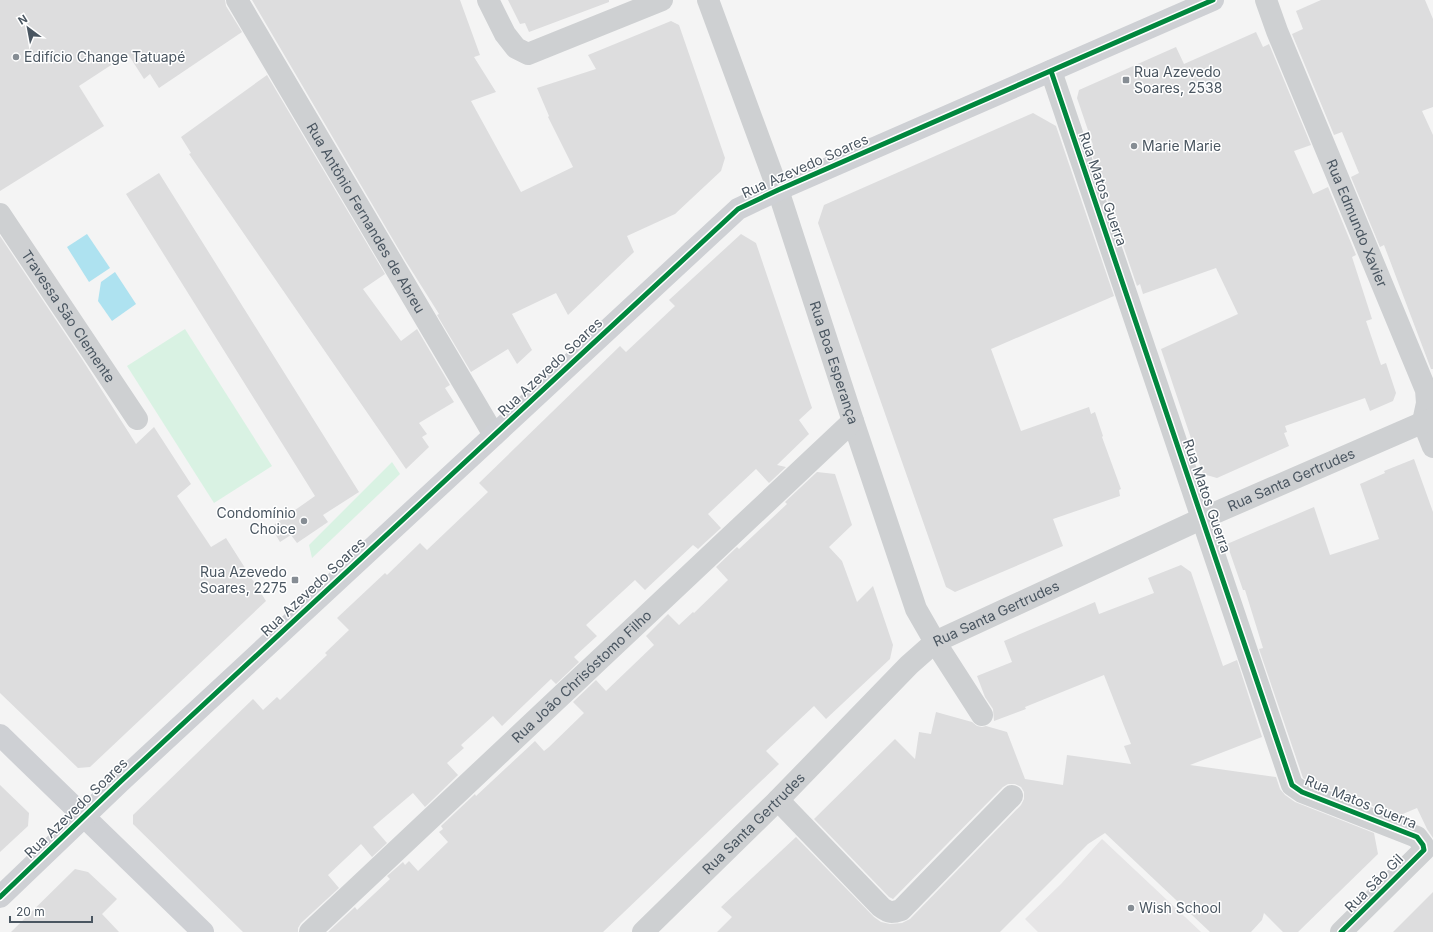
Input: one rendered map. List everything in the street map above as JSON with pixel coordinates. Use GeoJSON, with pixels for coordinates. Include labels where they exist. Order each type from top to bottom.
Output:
{"type":"FeatureCollection","features":[{"type":"Feature","properties":{"kind":"street","name":"Rua Antônio Fernandes de Abreu"},"geometry":{"type":"LineString","coordinates":[[237,0],[494,435]]}},
{"type":"Feature","properties":{"kind":"street"},"geometry":{"type":"LineString","coordinates":[[488,0],[505,34],[516,48],[528,54],[662,0]]}},
{"type":"Feature","properties":{"kind":"street","name":"Rua Boa Esperança"},"geometry":{"type":"LineString","coordinates":[[708,0],[778,190],[916,609],[935,642],[982,715]]}},
{"type":"Feature","properties":{"kind":"street","name":"Rua Azevedo Soares"},"geometry":{"type":"LineString","coordinates":[[0,897],[84,817],[738,209],[778,190],[1213,0]]}},
{"type":"Feature","properties":{"kind":"street","name":"Rua Edmundo Xavier"},"geometry":{"type":"LineString","coordinates":[[1266,0],[1277,31],[1426,390],[1428,420]]}},
{"type":"Feature","properties":{"kind":"street","name":"Rua Matos Guerra"},"geometry":{"type":"LineString","coordinates":[[1051,71],[1292,786],[1302,792],[1417,837],[1423,845],[1424,850]]}},
{"type":"Feature","properties":{"kind":"street","name":"Travessa São Clemente"},"geometry":{"type":"LineString","coordinates":[[0,214],[137,419]]}},
{"type":"Feature","properties":{"kind":"street"},"geometry":{"type":"LineString","coordinates":[[1428,420],[1433,447]]}},
{"type":"Feature","properties":{"kind":"street","name":"Rua Santa Gertrudes"},"geometry":{"type":"LineString","coordinates":[[643,932],[778,800],[909,665],[935,642],[1202,519],[1428,420]]}},
{"type":"Feature","properties":{"kind":"street","name":"Rua João Chrisóstomo Filho"},"geometry":{"type":"LineString","coordinates":[[310,932],[853,421]]}},
{"type":"Feature","properties":{"kind":"street"},"geometry":{"type":"LineString","coordinates":[[0,735],[203,932]]}},
{"type":"Feature","properties":{"kind":"street"},"geometry":{"type":"LineString","coordinates":[[778,800],[881,907],[887,912],[893,913],[901,910],[1012,796]]}},
{"type":"Feature","properties":{"kind":"street","name":"Rua São Gil"},"geometry":{"type":"LineString","coordinates":[[1341,932],[1424,850]]}},
{"type":"Feature","properties":{"kind":"shaded area","name":"Wish School"},"geometry":{"type":"Polygon","coordinates":[[[1102,839],[1201,932],[1038,932],[1025,919],[1061,884],[1102,839]]]}},
{"type":"Feature","properties":{"kind":"green space"},"geometry":{"type":"Polygon","coordinates":[[[185,329],[272,466],[214,503],[127,366],[185,329]]]}},
{"type":"Feature","properties":{"kind":"green space"},"geometry":{"type":"Polygon","coordinates":[[[392,462],[400,474],[312,558],[309,545],[392,462]]]}},
{"type":"Feature","properties":{"kind":"water"},"geometry":{"type":"Polygon","coordinates":[[[87,234],[110,268],[89,282],[67,247],[87,234]]]}},
{"type":"Feature","properties":{"kind":"water"},"geometry":{"type":"Polygon","coordinates":[[[115,272],[136,304],[112,321],[98,301],[101,282],[115,272]]]}},
{"type":"Feature","properties":{"kind":"building"},"geometry":{"type":"Polygon","coordinates":[[[0,0],[225,0],[226,6],[242,32],[159,88],[150,74],[144,79],[128,54],[79,86],[104,126],[0,191],[0,0]]]}},
{"type":"Feature","properties":{"kind":"building"},"geometry":{"type":"Polygon","coordinates":[[[252,0],[460,0],[480,55],[474,57],[496,92],[471,101],[521,192],[573,167],[548,117],[549,116],[537,88],[596,69],[588,55],[671,21],[679,25],[725,158],[721,171],[675,214],[627,236],[634,252],[568,315],[556,293],[512,314],[532,350],[517,364],[508,349],[471,372],[437,315],[439,314],[405,260],[252,0]]]}},
{"type":"Feature","properties":{"kind":"building"},"geometry":{"type":"Polygon","coordinates":[[[508,0],[609,0],[609,2],[529,32],[525,23],[520,24],[508,0]]]}},
{"type":"Feature","properties":{"kind":"building"},"geometry":{"type":"Polygon","coordinates":[[[1321,0],[1425,0],[1433,19],[1433,107],[1422,111],[1433,135],[1433,369],[1431,369],[1384,245],[1380,247],[1351,177],[1359,173],[1342,132],[1334,135],[1292,34],[1303,29],[1296,11],[1321,0]]]}},
{"type":"Feature","properties":{"kind":"building"},"geometry":{"type":"Polygon","coordinates":[[[1256,32],[1263,47],[1269,44],[1311,145],[1294,151],[1313,194],[1328,187],[1356,255],[1352,257],[1372,319],[1366,321],[1381,365],[1386,363],[1396,393],[1393,401],[1370,411],[1365,398],[1285,426],[1287,432],[1284,433],[1289,446],[1217,478],[1203,474],[1161,349],[1238,314],[1216,268],[1143,294],[1140,284],[1137,286],[1088,143],[1093,145],[1077,98],[1079,90],[1176,47],[1184,64],[1256,32]]]}},
{"type":"Feature","properties":{"kind":"building"},"geometry":{"type":"Polygon","coordinates":[[[267,75],[385,274],[363,289],[401,341],[417,329],[450,385],[445,388],[454,402],[419,423],[427,434],[422,437],[429,447],[406,469],[189,154],[191,153],[181,137],[267,75]]]}},
{"type":"Feature","properties":{"kind":"building"},"geometry":{"type":"Polygon","coordinates":[[[1033,113],[1056,126],[1114,296],[991,349],[1021,431],[1089,407],[1091,414],[1095,412],[1103,436],[1102,437],[1121,489],[1119,490],[1120,496],[1053,519],[1063,546],[955,592],[946,587],[818,223],[824,205],[1033,113]]]}},
{"type":"Feature","properties":{"kind":"building"},"geometry":{"type":"Polygon","coordinates":[[[159,173],[359,492],[323,515],[328,522],[297,543],[291,535],[280,542],[271,527],[315,496],[126,194],[159,173]]]}},
{"type":"Feature","properties":{"kind":"building"},"geometry":{"type":"Polygon","coordinates":[[[741,234],[756,243],[812,408],[799,420],[809,434],[777,465],[786,467],[769,483],[756,469],[708,514],[721,528],[698,549],[693,545],[645,590],[635,580],[586,625],[597,636],[574,657],[579,662],[556,684],[551,679],[502,726],[493,716],[461,745],[464,748],[447,763],[458,775],[425,807],[413,793],[373,827],[387,843],[372,857],[361,844],[328,875],[339,888],[301,923],[298,928],[298,932],[243,932],[133,824],[133,815],[253,699],[263,710],[277,697],[280,700],[327,655],[325,653],[349,630],[337,618],[385,573],[387,575],[420,543],[427,550],[488,492],[479,483],[620,346],[626,352],[675,306],[669,300],[741,234]]]}},
{"type":"Feature","properties":{"kind":"building"},"geometry":{"type":"Polygon","coordinates":[[[0,236],[82,359],[136,444],[154,427],[191,484],[177,496],[211,547],[226,538],[266,601],[90,767],[78,768],[0,693],[0,236]]]}},
{"type":"Feature","properties":{"kind":"building"},"geometry":{"type":"Polygon","coordinates":[[[1414,459],[1433,512],[1433,838],[1417,808],[1398,816],[1303,778],[1259,649],[1263,648],[1245,590],[1243,590],[1227,544],[1314,507],[1330,555],[1379,539],[1360,484],[1385,473],[1384,471],[1414,459]]]}},
{"type":"Feature","properties":{"kind":"building"},"geometry":{"type":"Polygon","coordinates":[[[817,472],[835,474],[852,525],[829,547],[842,561],[857,602],[873,586],[893,645],[890,659],[826,719],[814,706],[766,751],[779,764],[603,932],[328,932],[355,907],[357,910],[390,879],[387,876],[403,862],[405,865],[409,861],[418,871],[448,842],[439,832],[443,829],[441,826],[475,794],[476,796],[535,741],[544,751],[549,747],[584,713],[573,702],[596,680],[606,691],[654,645],[646,636],[668,614],[679,625],[693,612],[694,613],[728,580],[716,567],[737,547],[739,549],[787,504],[785,502],[817,472]]]}},
{"type":"Feature","properties":{"kind":"building"},"geometry":{"type":"Polygon","coordinates":[[[1181,565],[1191,572],[1223,666],[1237,660],[1262,737],[1190,765],[1276,777],[1280,789],[1285,795],[1295,802],[1374,833],[1378,854],[1298,932],[1283,932],[1264,913],[1262,920],[1251,932],[1210,932],[1105,833],[1088,844],[1000,932],[717,932],[732,917],[721,907],[796,837],[874,917],[881,922],[890,924],[902,923],[910,919],[1021,805],[1024,799],[1024,792],[1021,787],[1015,784],[1008,784],[1003,787],[893,899],[889,897],[814,819],[895,739],[915,759],[919,732],[931,734],[936,712],[972,722],[977,726],[986,726],[1007,732],[1025,779],[1063,785],[1067,755],[1131,764],[1124,746],[1131,744],[1104,675],[1025,707],[1026,709],[994,721],[993,709],[985,697],[977,676],[1012,662],[1004,641],[1095,602],[1099,614],[1154,593],[1148,578],[1181,565]]]}},
{"type":"Feature","properties":{"kind":"building"},"geometry":{"type":"Polygon","coordinates":[[[0,785],[29,813],[28,826],[0,852],[0,785]]]}},
{"type":"Feature","properties":{"kind":"building"},"geometry":{"type":"Polygon","coordinates":[[[75,869],[88,872],[117,899],[102,914],[119,932],[11,932],[75,869]]]}},
{"type":"Feature","properties":{"kind":"building"},"geometry":{"type":"Polygon","coordinates":[[[1433,892],[1433,932],[1393,932],[1433,892]]]}},
{"type":"Feature","properties":{"kind":"cycle path"},"geometry":{"type":"LineString","coordinates":[[0,897],[119,783],[738,209],[778,190],[1213,0]]}},
{"type":"Feature","properties":{"kind":"cycle path"},"geometry":{"type":"LineString","coordinates":[[1051,71],[1292,785],[1302,792],[1417,837],[1423,845],[1424,850],[1341,932]]}},
{"type":"Feature","properties":{"kind":"place","name":"Edifício Change Tatuapé"},"geometry":{"type":"Point","coordinates":[16,57]}},
{"type":"Feature","properties":{"kind":"place","name":"Rua Azevedo Soares, 2538"},"geometry":{"type":"Point","coordinates":[1126,80]}},
{"type":"Feature","properties":{"kind":"place","name":"Marie Marie"},"geometry":{"type":"Point","coordinates":[1134,146]}},
{"type":"Feature","properties":{"kind":"place","name":"Condomínio Choice"},"geometry":{"type":"Point","coordinates":[304,521]}},
{"type":"Feature","properties":{"kind":"place","name":"Rua Azevedo Soares, 2275"},"geometry":{"type":"Point","coordinates":[295,580]}},
{"type":"Feature","properties":{"kind":"place","name":"Wish School"},"geometry":{"type":"Point","coordinates":[1131,908]}}]}
